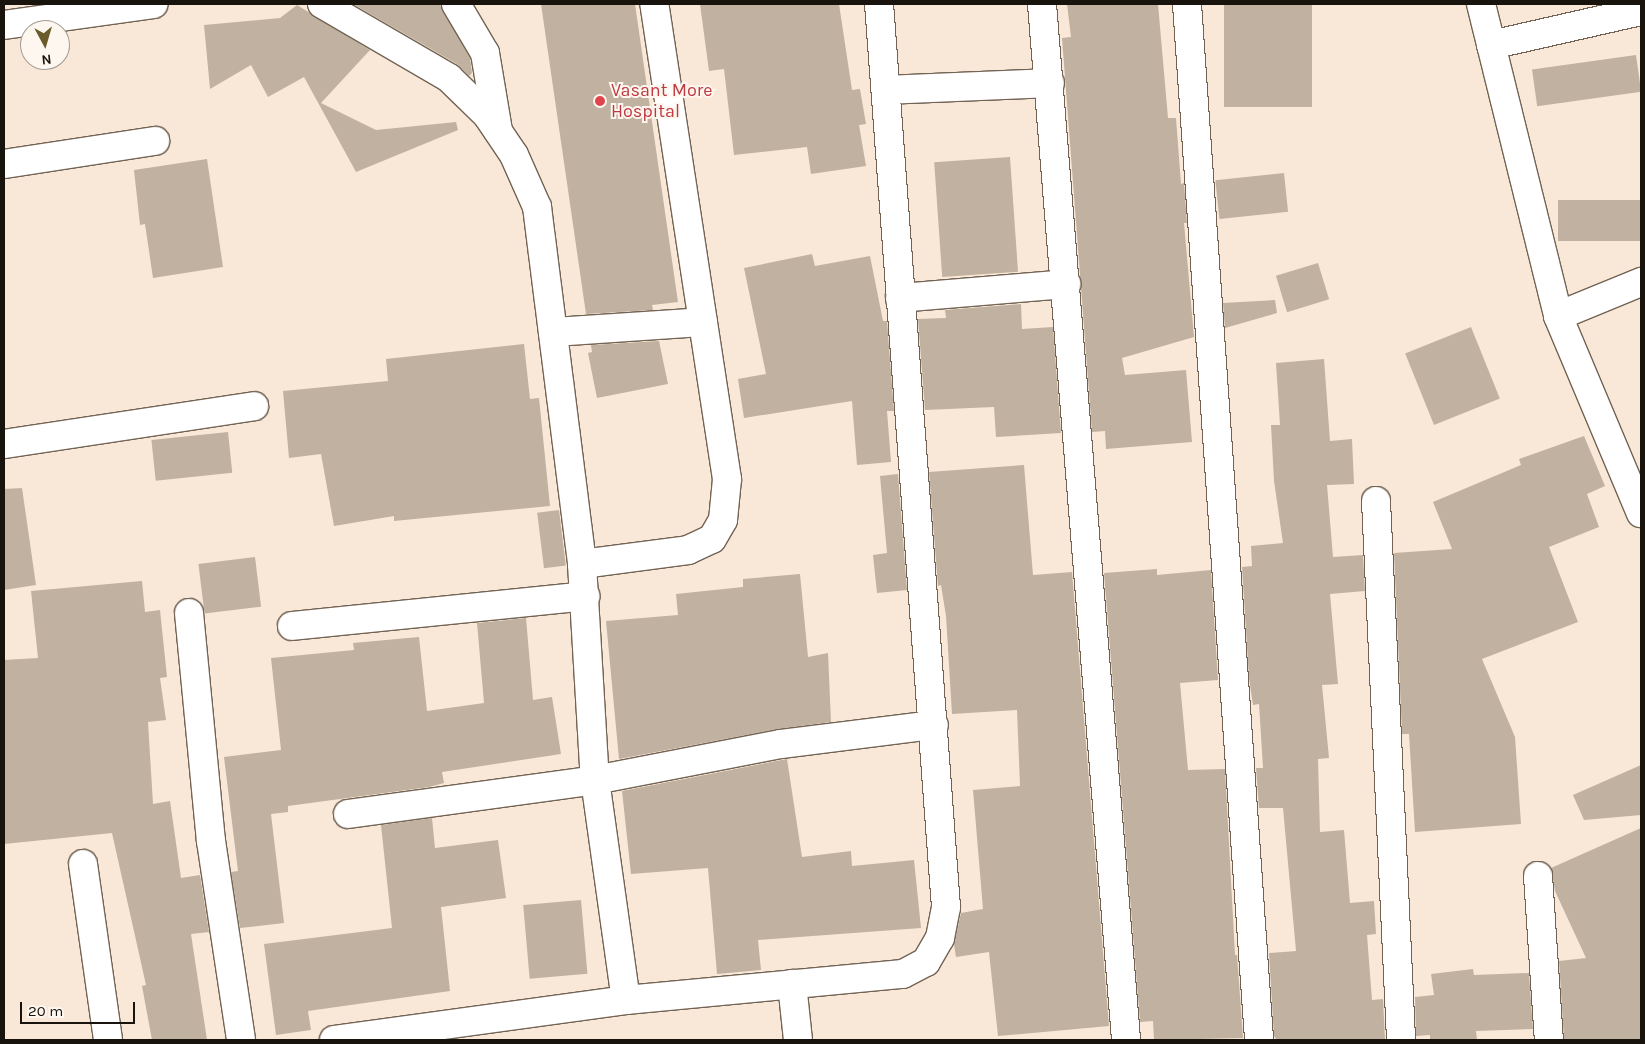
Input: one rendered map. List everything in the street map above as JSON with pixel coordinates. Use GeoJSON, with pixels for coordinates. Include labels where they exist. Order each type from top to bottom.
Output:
{"type":"FeatureCollection","features":[{"type":"Feature","properties":{"kind":"street"},"geometry":{"type":"LineString","coordinates":[[4,25],[154,4]]}},
{"type":"Feature","properties":{"kind":"street"},"geometry":{"type":"LineString","coordinates":[[322,4],[449,78],[487,115],[514,155],[537,207],[582,564],[595,780],[626,1000]]}},
{"type":"Feature","properties":{"kind":"street"},"geometry":{"type":"LineString","coordinates":[[456,4],[485,53],[498,132]]}},
{"type":"Feature","properties":{"kind":"street"},"geometry":{"type":"LineString","coordinates":[[582,564],[688,550],[712,539],[723,520],[727,479],[654,4]]}},
{"type":"Feature","properties":{"kind":"street"},"geometry":{"type":"LineString","coordinates":[[336,1040],[495,1029],[626,1000],[903,974],[926,962],[940,938],[946,906],[934,725],[900,298],[880,4]]}},
{"type":"Feature","properties":{"kind":"street"},"geometry":{"type":"LineString","coordinates":[[1042,4],[1050,83],[1126,1040]]}},
{"type":"Feature","properties":{"kind":"street"},"geometry":{"type":"LineString","coordinates":[[1187,4],[1259,1040]]}},
{"type":"Feature","properties":{"kind":"street"},"geometry":{"type":"LineString","coordinates":[[1481,4],[1558,316],[1641,513]]}},
{"type":"Feature","properties":{"kind":"street"},"geometry":{"type":"LineString","coordinates":[[1491,45],[1641,11]]}},
{"type":"Feature","properties":{"kind":"street"},"geometry":{"type":"LineString","coordinates":[[886,90],[1050,83]]}},
{"type":"Feature","properties":{"kind":"street"},"geometry":{"type":"LineString","coordinates":[[4,164],[155,141]]}},
{"type":"Feature","properties":{"kind":"street"},"geometry":{"type":"LineString","coordinates":[[1558,316],[1641,282]]}},
{"type":"Feature","properties":{"kind":"street"},"geometry":{"type":"LineString","coordinates":[[900,298],[1066,284]]}},
{"type":"Feature","properties":{"kind":"street"},"geometry":{"type":"LineString","coordinates":[[553,332],[703,322]]}},
{"type":"Feature","properties":{"kind":"street"},"geometry":{"type":"LineString","coordinates":[[4,444],[254,406]]}},
{"type":"Feature","properties":{"kind":"street"},"geometry":{"type":"LineString","coordinates":[[1376,501],[1401,1040]]}},
{"type":"Feature","properties":{"kind":"street"},"geometry":{"type":"LineString","coordinates":[[292,626],[585,596]]}},
{"type":"Feature","properties":{"kind":"street"},"geometry":{"type":"LineString","coordinates":[[189,613],[211,840],[241,1040]]}},
{"type":"Feature","properties":{"kind":"street"},"geometry":{"type":"LineString","coordinates":[[348,814],[595,780],[781,744],[934,725]]}},
{"type":"Feature","properties":{"kind":"street"},"geometry":{"type":"LineString","coordinates":[[82,864],[108,1040]]}},
{"type":"Feature","properties":{"kind":"street"},"geometry":{"type":"LineString","coordinates":[[1538,876],[1549,1040]]}},
{"type":"Feature","properties":{"kind":"street"},"geometry":{"type":"LineString","coordinates":[[792,984],[798,1040]]}},
{"type":"Feature","properties":{"kind":"building"},"geometry":{"type":"Polygon","coordinates":[[[353,4],[440,4],[470,58],[472,73],[469,76],[457,64],[353,4]]]}},
{"type":"Feature","properties":{"kind":"building"},"geometry":{"type":"Polygon","coordinates":[[[541,4],[635,4],[678,302],[652,305],[653,310],[586,314],[541,4]]]}},
{"type":"Feature","properties":{"kind":"building"},"geometry":{"type":"Polygon","coordinates":[[[700,4],[839,4],[852,90],[860,89],[866,124],[859,125],[866,166],[811,174],[807,147],[734,155],[724,69],[709,71],[700,4]]]}},
{"type":"Feature","properties":{"kind":"building"},"geometry":{"type":"Polygon","coordinates":[[[1067,4],[1158,4],[1168,118],[1176,118],[1181,184],[1184,183],[1187,223],[1184,223],[1194,337],[1122,358],[1125,375],[1186,370],[1192,442],[1106,449],[1105,431],[1092,432],[1062,38],[1071,37],[1067,4]]]}},
{"type":"Feature","properties":{"kind":"building"},"geometry":{"type":"Polygon","coordinates":[[[1224,4],[1312,4],[1312,107],[1224,107],[1224,4]]]}},
{"type":"Feature","properties":{"kind":"building"},"geometry":{"type":"Polygon","coordinates":[[[297,5],[370,50],[321,103],[376,130],[456,122],[458,130],[356,172],[304,77],[268,97],[251,65],[210,89],[204,25],[280,18],[297,5]]]}},
{"type":"Feature","properties":{"kind":"building"},"geometry":{"type":"Polygon","coordinates":[[[1636,55],[1641,92],[1537,106],[1532,70],[1636,55]]]}},
{"type":"Feature","properties":{"kind":"building"},"geometry":{"type":"Polygon","coordinates":[[[1010,157],[1018,272],[942,277],[934,162],[1010,157]]]}},
{"type":"Feature","properties":{"kind":"building"},"geometry":{"type":"Polygon","coordinates":[[[207,159],[223,267],[153,278],[145,224],[140,225],[134,170],[207,159]]]}},
{"type":"Feature","properties":{"kind":"building"},"geometry":{"type":"Polygon","coordinates":[[[1284,173],[1288,212],[1219,219],[1215,180],[1284,173]]]}},
{"type":"Feature","properties":{"kind":"building"},"geometry":{"type":"Polygon","coordinates":[[[1558,200],[1641,200],[1641,241],[1558,241],[1558,200]]]}},
{"type":"Feature","properties":{"kind":"building"},"geometry":{"type":"Polygon","coordinates":[[[812,254],[815,266],[870,256],[883,321],[887,321],[894,411],[887,411],[891,462],[857,465],[852,401],[744,418],[738,379],[766,374],[744,268],[812,254]]]}},
{"type":"Feature","properties":{"kind":"building"},"geometry":{"type":"Polygon","coordinates":[[[1318,263],[1329,299],[1287,312],[1276,276],[1318,263]]]}},
{"type":"Feature","properties":{"kind":"building"},"geometry":{"type":"Polygon","coordinates":[[[1275,300],[1277,313],[1225,328],[1223,303],[1275,300]]]}},
{"type":"Feature","properties":{"kind":"building"},"geometry":{"type":"Polygon","coordinates":[[[1021,304],[1022,329],[1053,327],[1061,433],[996,437],[994,407],[925,410],[918,319],[946,318],[945,310],[1021,304]]]}},
{"type":"Feature","properties":{"kind":"building"},"geometry":{"type":"Polygon","coordinates":[[[1471,327],[1500,398],[1434,425],[1405,354],[1471,327]]]}},
{"type":"Feature","properties":{"kind":"building"},"geometry":{"type":"Polygon","coordinates":[[[659,341],[668,384],[597,398],[588,353],[592,352],[591,345],[659,341]]]}},
{"type":"Feature","properties":{"kind":"building"},"geometry":{"type":"Polygon","coordinates":[[[524,344],[530,399],[539,398],[550,506],[394,521],[394,516],[334,526],[321,454],[289,458],[283,391],[388,381],[386,359],[524,344]]]}},
{"type":"Feature","properties":{"kind":"building"},"geometry":{"type":"Polygon","coordinates":[[[1324,359],[1330,441],[1352,439],[1354,484],[1327,485],[1333,557],[1363,555],[1365,591],[1330,594],[1338,684],[1322,685],[1329,758],[1318,759],[1320,832],[1344,830],[1350,903],[1374,901],[1376,934],[1367,935],[1372,1000],[1383,999],[1385,1039],[1376,1040],[1277,1040],[1274,1036],[1269,953],[1296,951],[1283,808],[1259,808],[1256,768],[1263,768],[1259,704],[1253,705],[1249,678],[1242,567],[1252,566],[1251,546],[1283,543],[1274,481],[1271,425],[1280,425],[1276,363],[1324,359]]]}},
{"type":"Feature","properties":{"kind":"building"},"geometry":{"type":"Polygon","coordinates":[[[228,432],[232,473],[156,481],[151,440],[228,432]]]}},
{"type":"Feature","properties":{"kind":"building"},"geometry":{"type":"Polygon","coordinates":[[[1584,436],[1605,486],[1587,494],[1599,527],[1549,547],[1578,622],[1482,659],[1515,737],[1521,824],[1415,832],[1409,734],[1402,734],[1394,553],[1452,549],[1433,502],[1521,465],[1519,459],[1584,436]]]}},
{"type":"Feature","properties":{"kind":"building"},"geometry":{"type":"Polygon","coordinates":[[[1024,465],[1033,575],[1072,572],[1109,1026],[998,1036],[989,952],[956,957],[954,944],[961,913],[983,909],[973,790],[1020,786],[1017,710],[952,714],[946,616],[941,585],[938,586],[929,472],[1024,465]]]}},
{"type":"Feature","properties":{"kind":"building"},"geometry":{"type":"Polygon","coordinates":[[[898,474],[907,590],[877,593],[873,555],[887,553],[880,476],[898,474]]]}},
{"type":"Feature","properties":{"kind":"building"},"geometry":{"type":"Polygon","coordinates":[[[22,488],[36,585],[4,590],[4,489],[22,488]]]}},
{"type":"Feature","properties":{"kind":"building"},"geometry":{"type":"Polygon","coordinates":[[[559,510],[566,566],[544,568],[537,513],[559,510]]]}},
{"type":"Feature","properties":{"kind":"building"},"geometry":{"type":"Polygon","coordinates":[[[255,557],[261,607],[205,614],[198,564],[255,557]]]}},
{"type":"Feature","properties":{"kind":"building"},"geometry":{"type":"Polygon","coordinates":[[[1157,569],[1157,575],[1211,570],[1218,680],[1180,683],[1188,770],[1225,769],[1235,955],[1237,955],[1243,1038],[1154,1040],[1153,1021],[1140,1022],[1104,573],[1157,569]]]}},
{"type":"Feature","properties":{"kind":"building"},"geometry":{"type":"Polygon","coordinates":[[[800,574],[808,657],[828,653],[831,722],[778,729],[619,759],[606,621],[678,615],[676,594],[743,587],[743,579],[800,574]]]}},
{"type":"Feature","properties":{"kind":"building"},"geometry":{"type":"Polygon","coordinates":[[[142,581],[145,612],[160,610],[167,677],[160,678],[166,720],[148,722],[153,804],[170,801],[181,878],[200,875],[209,932],[191,934],[207,1040],[152,1040],[142,986],[146,985],[112,833],[4,844],[4,660],[38,658],[31,591],[142,581]]]}},
{"type":"Feature","properties":{"kind":"building"},"geometry":{"type":"Polygon","coordinates":[[[526,618],[533,700],[552,697],[561,754],[442,772],[444,783],[429,787],[288,806],[288,812],[271,814],[284,923],[240,928],[231,872],[238,871],[224,757],[281,750],[271,658],[354,650],[353,643],[419,637],[427,711],[484,703],[477,623],[526,618]]]}},
{"type":"Feature","properties":{"kind":"building"},"geometry":{"type":"Polygon","coordinates":[[[787,759],[802,857],[851,851],[852,866],[914,860],[921,928],[758,940],[761,970],[717,974],[708,868],[631,874],[622,791],[787,759]]]}},
{"type":"Feature","properties":{"kind":"building"},"geometry":{"type":"Polygon","coordinates":[[[1641,765],[1641,815],[1584,820],[1573,795],[1641,765]]]}},
{"type":"Feature","properties":{"kind":"building"},"geometry":{"type":"Polygon","coordinates":[[[432,818],[435,848],[498,840],[506,898],[441,907],[450,991],[308,1011],[311,1030],[276,1035],[264,944],[392,928],[381,825],[432,818]]]}},
{"type":"Feature","properties":{"kind":"building"},"geometry":{"type":"Polygon","coordinates":[[[1641,828],[1641,1040],[1564,1040],[1559,961],[1586,958],[1555,891],[1551,868],[1641,828]]]}},
{"type":"Feature","properties":{"kind":"building"},"geometry":{"type":"Polygon","coordinates":[[[581,900],[587,974],[530,979],[523,905],[581,900]]]}},
{"type":"Feature","properties":{"kind":"building"},"geometry":{"type":"Polygon","coordinates":[[[1473,969],[1474,975],[1529,973],[1533,1029],[1476,1031],[1477,1040],[1430,1040],[1430,1035],[1416,1036],[1415,997],[1434,995],[1431,974],[1473,969]]]}},
{"type":"Feature","properties":{"kind":"place","name":"Vasant More Hospital"},"geometry":{"type":"Point","coordinates":[600,101]}}]}
